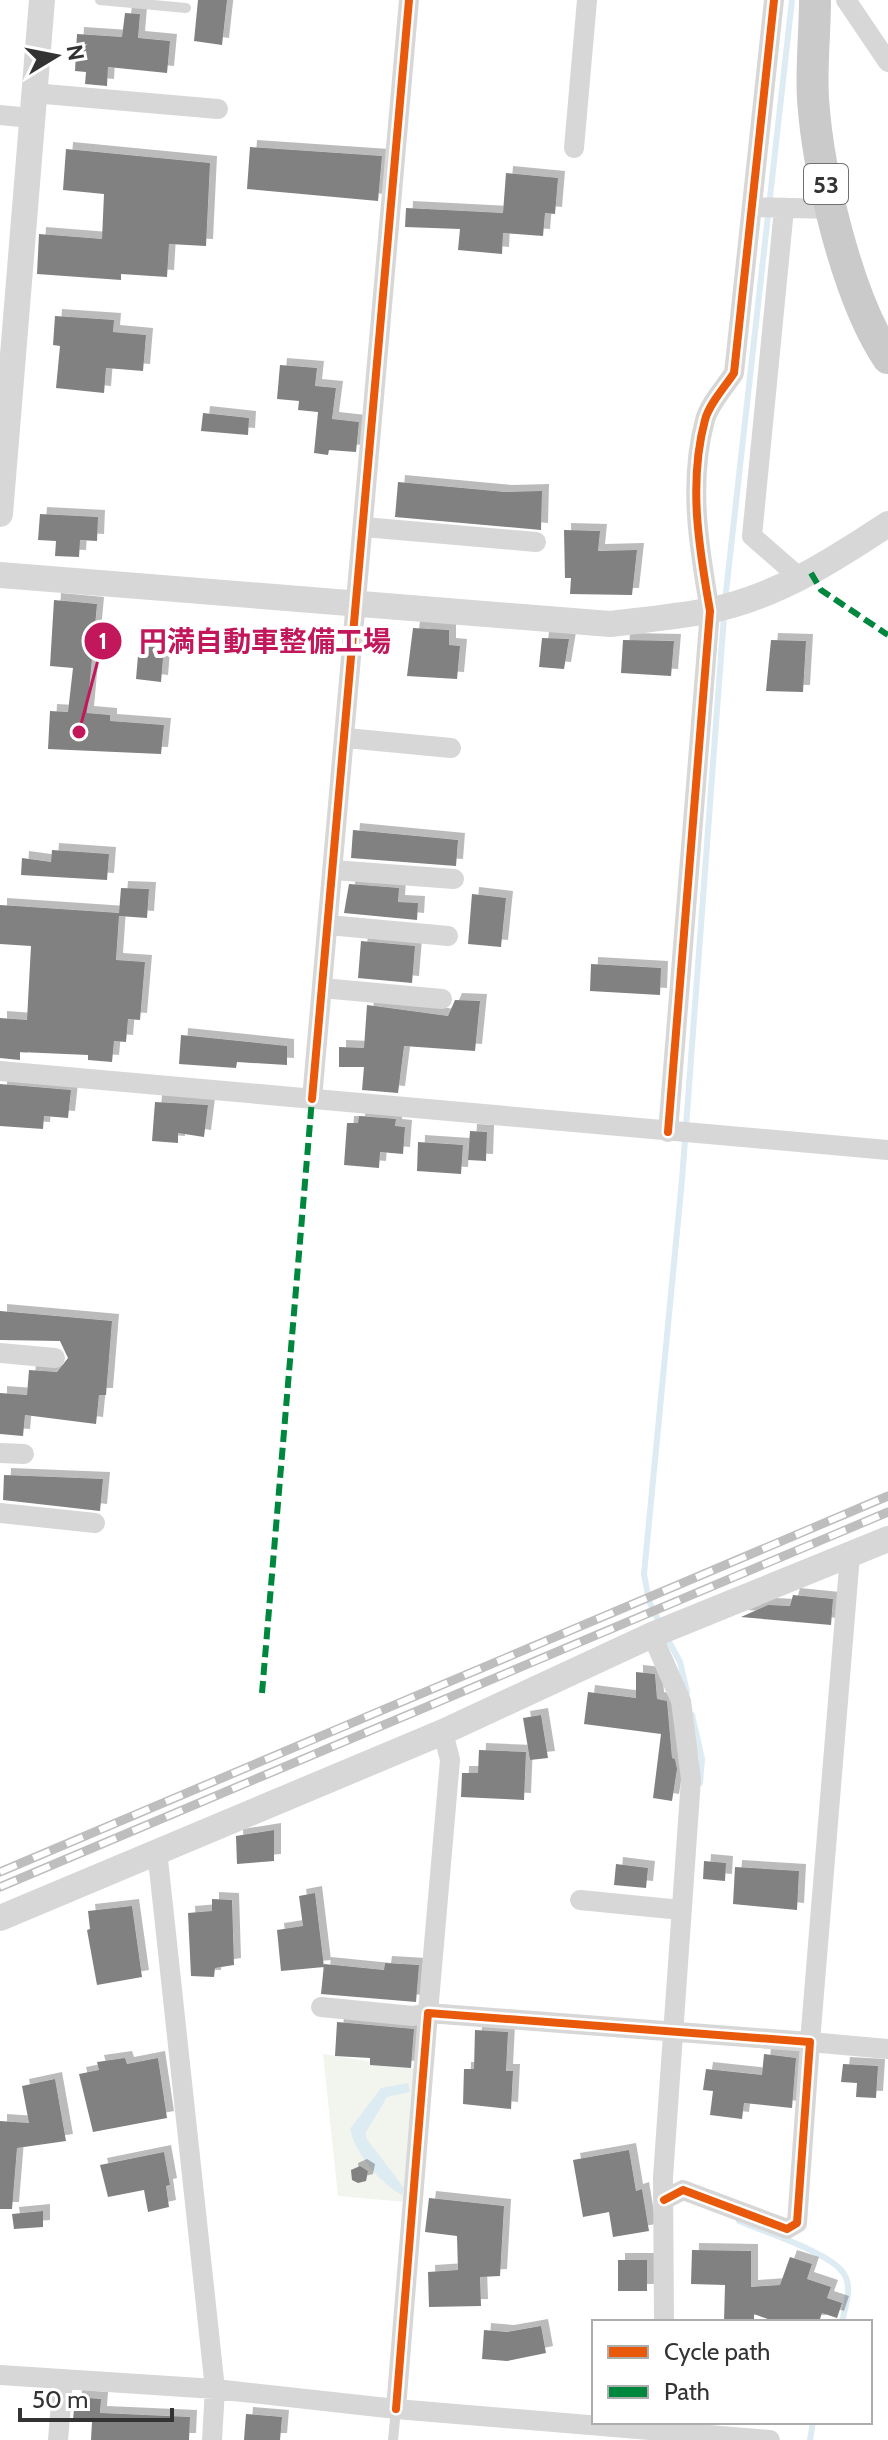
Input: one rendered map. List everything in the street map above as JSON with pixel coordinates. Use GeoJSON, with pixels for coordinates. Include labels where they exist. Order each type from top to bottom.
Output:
{"type":"FeatureCollection","features":[{"type":"Feature","properties":{"kind":"main road","name":"53"},"geometry":{"type":"LineString","coordinates":[[815,0],[813,96],[832,209],[857,289],[888,358]]}},
{"type":"Feature","properties":{"kind":"street"},"geometry":{"type":"LineString","coordinates":[[0,514],[42,0]]}},
{"type":"Feature","properties":{"kind":"street"},"geometry":{"type":"LineString","coordinates":[[312,1099],[409,0]]}},
{"type":"Feature","properties":{"kind":"street"},"geometry":{"type":"LineString","coordinates":[[574,148],[587,0]]}},
{"type":"Feature","properties":{"kind":"street"},"geometry":{"type":"LineString","coordinates":[[668,1132],[710,611],[698,542],[696,481],[705,417],[734,373],[774,0]]}},
{"type":"Feature","properties":{"kind":"street"},"geometry":{"type":"LineString","coordinates":[[846,0],[888,62]]}},
{"type":"Feature","properties":{"kind":"street"},"geometry":{"type":"LineString","coordinates":[[0,115],[32,105],[218,109]]}},
{"type":"Feature","properties":{"kind":"street"},"geometry":{"type":"LineString","coordinates":[[754,207],[832,209]]}},
{"type":"Feature","properties":{"kind":"street"},"geometry":{"type":"LineString","coordinates":[[784,209],[752,536],[800,578]]}},
{"type":"Feature","properties":{"kind":"street"},"geometry":{"type":"LineString","coordinates":[[0,575],[610,624],[710,611],[824,567],[888,524]]}},
{"type":"Feature","properties":{"kind":"street"},"geometry":{"type":"LineString","coordinates":[[364,527],[536,542]]}},
{"type":"Feature","properties":{"kind":"street"},"geometry":{"type":"LineString","coordinates":[[346,738],[451,748]]}},
{"type":"Feature","properties":{"kind":"street"},"geometry":{"type":"LineString","coordinates":[[333,870],[454,879]]}},
{"type":"Feature","properties":{"kind":"street"},"geometry":{"type":"LineString","coordinates":[[328,925],[448,936]]}},
{"type":"Feature","properties":{"kind":"street"},"geometry":{"type":"LineString","coordinates":[[322,988],[442,999]]}},
{"type":"Feature","properties":{"kind":"street"},"geometry":{"type":"LineString","coordinates":[[0,1071],[888,1150]]}},
{"type":"Feature","properties":{"kind":"street"},"geometry":{"type":"LineString","coordinates":[[0,1353],[55,1358]]}},
{"type":"Feature","properties":{"kind":"street"},"geometry":{"type":"LineString","coordinates":[[0,1453],[24,1454]]}},
{"type":"Feature","properties":{"kind":"street"},"geometry":{"type":"LineString","coordinates":[[0,1513],[95,1523]]}},
{"type":"Feature","properties":{"kind":"street"},"geometry":{"type":"LineString","coordinates":[[0,1918],[443,1732],[652,1635],[888,1539]]}},
{"type":"Feature","properties":{"kind":"street"},"geometry":{"type":"LineString","coordinates":[[664,2200],[683,2190],[787,2229],[797,2223],[850,1555]]}},
{"type":"Feature","properties":{"kind":"street"},"geometry":{"type":"LineString","coordinates":[[652,1635],[681,1701],[691,1779],[672,2033],[664,2200],[664,2320]]}},
{"type":"Feature","properties":{"kind":"street"},"geometry":{"type":"LineString","coordinates":[[396,2409],[450,1760],[443,1732]]}},
{"type":"Feature","properties":{"kind":"street"},"geometry":{"type":"LineString","coordinates":[[157,1850],[215,2389],[212,2440]]}},
{"type":"Feature","properties":{"kind":"street"},"geometry":{"type":"LineString","coordinates":[[580,1900],[681,1910]]}},
{"type":"Feature","properties":{"kind":"street"},"geometry":{"type":"LineString","coordinates":[[321,2007],[888,2049]]}},
{"type":"Feature","properties":{"kind":"street"},"geometry":{"type":"LineString","coordinates":[[0,2375],[215,2389],[396,2409],[770,2440]]}},
{"type":"Feature","properties":{"kind":"street"},"geometry":{"type":"LineString","coordinates":[[58,2440],[63,2379]]}},
{"type":"Feature","properties":{"kind":"lane"},"geometry":{"type":"LineString","coordinates":[[100,0],[186,8]]}},
{"type":"Feature","properties":{"kind":"lane"},"geometry":{"type":"LineString","coordinates":[[393,2440],[396,2409]]}},
{"type":"Feature","properties":{"kind":"shaded area"},"geometry":{"type":"Polygon","coordinates":[[[323,2054],[416,2069],[406,2202],[338,2196],[323,2054]]]}},
{"type":"Feature","properties":{"kind":"shaded area"},"geometry":{"type":"Polygon","coordinates":[[[408,2083],[410,2092],[387,2097],[366,2132],[366,2138],[404,2188],[402,2195],[385,2183],[370,2166],[357,2148],[350,2129],[381,2088],[408,2083]]]}},
{"type":"Feature","properties":{"kind":"building"},"geometry":{"type":"Polygon","coordinates":[[[198,0],[227,0],[222,45],[194,41],[198,0]]]}},
{"type":"Feature","properties":{"kind":"building"},"geometry":{"type":"Polygon","coordinates":[[[125,13],[140,14],[138,38],[170,41],[167,73],[108,67],[107,86],[85,84],[86,72],[75,71],[77,34],[122,37],[125,13]]]}},
{"type":"Feature","properties":{"kind":"building"},"geometry":{"type":"Polygon","coordinates":[[[250,147],[382,156],[378,201],[247,189],[250,147]]]}},
{"type":"Feature","properties":{"kind":"building"},"geometry":{"type":"Polygon","coordinates":[[[66,149],[210,163],[206,246],[169,244],[167,277],[121,274],[121,280],[37,274],[39,234],[102,239],[104,194],[63,190],[66,149]]]}},
{"type":"Feature","properties":{"kind":"building"},"geometry":{"type":"Polygon","coordinates":[[[506,173],[558,178],[555,214],[545,213],[543,236],[503,233],[502,254],[458,250],[460,229],[405,227],[406,208],[503,213],[506,173]]]}},
{"type":"Feature","properties":{"kind":"building"},"geometry":{"type":"Polygon","coordinates":[[[55,316],[114,320],[113,332],[146,335],[143,371],[106,368],[104,393],[56,388],[60,346],[53,345],[55,316]]]}},
{"type":"Feature","properties":{"kind":"building"},"geometry":{"type":"Polygon","coordinates":[[[280,365],[317,368],[315,386],[336,388],[332,419],[359,422],[356,452],[329,450],[328,455],[314,453],[318,412],[298,410],[299,401],[277,399],[280,365]]]}},
{"type":"Feature","properties":{"kind":"building"},"geometry":{"type":"Polygon","coordinates":[[[203,413],[249,418],[248,435],[201,431],[203,413]]]}},
{"type":"Feature","properties":{"kind":"building"},"geometry":{"type":"Polygon","coordinates":[[[398,482],[505,492],[542,491],[541,530],[395,517],[398,482]]]}},
{"type":"Feature","properties":{"kind":"building"},"geometry":{"type":"Polygon","coordinates":[[[40,514],[98,517],[97,541],[80,540],[79,557],[55,556],[56,541],[38,540],[40,514]]]}},
{"type":"Feature","properties":{"kind":"building"},"geometry":{"type":"Polygon","coordinates":[[[564,530],[600,531],[598,551],[637,550],[632,595],[570,594],[571,578],[565,578],[564,530]]]}},
{"type":"Feature","properties":{"kind":"building"},"geometry":{"type":"Polygon","coordinates":[[[54,600],[97,604],[87,713],[110,715],[110,721],[164,725],[161,754],[48,749],[50,711],[68,712],[73,668],[50,666],[54,600]]]}},
{"type":"Feature","properties":{"kind":"building"},"geometry":{"type":"Polygon","coordinates":[[[413,628],[449,630],[449,645],[460,646],[457,679],[407,676],[413,628]]]}},
{"type":"Feature","properties":{"kind":"building"},"geometry":{"type":"Polygon","coordinates":[[[140,632],[165,634],[161,682],[136,679],[140,632]]]}},
{"type":"Feature","properties":{"kind":"building"},"geometry":{"type":"Polygon","coordinates":[[[542,638],[569,639],[564,669],[539,667],[542,638]]]}},
{"type":"Feature","properties":{"kind":"building"},"geometry":{"type":"Polygon","coordinates":[[[623,640],[674,641],[671,676],[621,673],[623,640]]]}},
{"type":"Feature","properties":{"kind":"building"},"geometry":{"type":"Polygon","coordinates":[[[771,640],[806,641],[803,692],[766,691],[771,640]]]}},
{"type":"Feature","properties":{"kind":"building"},"geometry":{"type":"Polygon","coordinates":[[[353,830],[458,840],[456,866],[351,858],[353,830]]]}},
{"type":"Feature","properties":{"kind":"building"},"geometry":{"type":"Polygon","coordinates":[[[52,850],[109,854],[107,880],[21,875],[22,858],[51,862],[52,850]]]}},
{"type":"Feature","properties":{"kind":"building"},"geometry":{"type":"Polygon","coordinates":[[[349,884],[399,888],[398,902],[418,903],[417,920],[344,913],[349,884]]]}},
{"type":"Feature","properties":{"kind":"building"},"geometry":{"type":"Polygon","coordinates":[[[121,888],[149,889],[147,918],[119,916],[116,960],[145,962],[140,1020],[128,1019],[126,1042],[114,1041],[112,1062],[88,1060],[88,1055],[20,1052],[20,1060],[0,1058],[0,1018],[27,1020],[31,946],[0,944],[0,905],[119,913],[121,888]]]}},
{"type":"Feature","properties":{"kind":"building"},"geometry":{"type":"Polygon","coordinates":[[[472,894],[506,898],[501,947],[468,944],[472,894]]]}},
{"type":"Feature","properties":{"kind":"building"},"geometry":{"type":"Polygon","coordinates":[[[361,941],[415,946],[412,983],[358,978],[361,941]]]}},
{"type":"Feature","properties":{"kind":"building"},"geometry":{"type":"Polygon","coordinates":[[[591,964],[661,968],[660,995],[590,991],[591,964]]]}},
{"type":"Feature","properties":{"kind":"building"},"geometry":{"type":"Polygon","coordinates":[[[455,1000],[480,1001],[475,1051],[404,1046],[398,1093],[362,1090],[364,1067],[339,1067],[339,1047],[364,1048],[367,1005],[448,1016],[455,1000]]]}},
{"type":"Feature","properties":{"kind":"building"},"geometry":{"type":"Polygon","coordinates":[[[181,1035],[287,1046],[287,1065],[237,1062],[236,1068],[179,1064],[181,1035]]]}},
{"type":"Feature","properties":{"kind":"building"},"geometry":{"type":"Polygon","coordinates":[[[0,1084],[71,1090],[68,1118],[44,1116],[43,1129],[0,1126],[0,1084]]]}},
{"type":"Feature","properties":{"kind":"building"},"geometry":{"type":"Polygon","coordinates":[[[155,1102],[208,1105],[204,1137],[178,1133],[178,1143],[152,1141],[155,1102]]]}},
{"type":"Feature","properties":{"kind":"building"},"geometry":{"type":"Polygon","coordinates":[[[359,1116],[396,1119],[395,1126],[405,1127],[403,1154],[380,1152],[379,1168],[344,1165],[347,1123],[358,1123],[359,1116]]]}},
{"type":"Feature","properties":{"kind":"building"},"geometry":{"type":"Polygon","coordinates":[[[470,1131],[487,1132],[486,1161],[468,1160],[470,1131]]]}},
{"type":"Feature","properties":{"kind":"building"},"geometry":{"type":"Polygon","coordinates":[[[418,1142],[463,1145],[461,1174],[417,1171],[418,1142]]]}},
{"type":"Feature","properties":{"kind":"building"},"geometry":{"type":"Polygon","coordinates":[[[0,1311],[112,1321],[106,1395],[99,1395],[96,1424],[25,1415],[23,1436],[0,1434],[0,1393],[27,1395],[29,1370],[57,1372],[68,1358],[60,1341],[0,1340],[0,1311]]]}},
{"type":"Feature","properties":{"kind":"building"},"geometry":{"type":"Polygon","coordinates":[[[4,1475],[103,1479],[100,1511],[3,1500],[4,1475]]]}},
{"type":"Feature","properties":{"kind":"building"},"geometry":{"type":"Polygon","coordinates":[[[793,1595],[833,1599],[831,1625],[741,1617],[768,1605],[790,1606],[793,1595]]]}},
{"type":"Feature","properties":{"kind":"building"},"geometry":{"type":"Polygon","coordinates":[[[636,1672],[655,1674],[657,1699],[667,1701],[672,1758],[677,1769],[672,1801],[653,1798],[661,1734],[584,1724],[588,1692],[636,1698],[636,1672]]]}},
{"type":"Feature","properties":{"kind":"building"},"geometry":{"type":"Polygon","coordinates":[[[541,1715],[548,1758],[530,1760],[523,1718],[541,1715]]]}},
{"type":"Feature","properties":{"kind":"building"},"geometry":{"type":"Polygon","coordinates":[[[479,1750],[526,1752],[524,1800],[461,1797],[462,1773],[478,1773],[479,1750]]]}},
{"type":"Feature","properties":{"kind":"building"},"geometry":{"type":"Polygon","coordinates":[[[274,1830],[274,1861],[237,1864],[236,1836],[274,1830]]]}},
{"type":"Feature","properties":{"kind":"building"},"geometry":{"type":"Polygon","coordinates":[[[704,1861],[726,1863],[725,1881],[703,1879],[704,1861]]]}},
{"type":"Feature","properties":{"kind":"building"},"geometry":{"type":"Polygon","coordinates":[[[616,1864],[648,1868],[646,1888],[614,1885],[616,1864]]]}},
{"type":"Feature","properties":{"kind":"building"},"geometry":{"type":"Polygon","coordinates":[[[735,1867],[799,1871],[797,1910],[733,1904],[735,1867]]]}},
{"type":"Feature","properties":{"kind":"building"},"geometry":{"type":"Polygon","coordinates":[[[315,1893],[324,1967],[281,1971],[277,1930],[303,1926],[299,1896],[315,1893]]]}},
{"type":"Feature","properties":{"kind":"building"},"geometry":{"type":"Polygon","coordinates":[[[212,1899],[232,1900],[234,1965],[215,1968],[214,1977],[191,1976],[188,1913],[212,1911],[212,1899]]]}},
{"type":"Feature","properties":{"kind":"building"},"geometry":{"type":"Polygon","coordinates":[[[132,1906],[142,1977],[97,1985],[87,1930],[90,1929],[88,1911],[132,1906]]]}},
{"type":"Feature","properties":{"kind":"building"},"geometry":{"type":"Polygon","coordinates":[[[385,1963],[419,1965],[416,2002],[321,1994],[324,1964],[384,1970],[385,1963]]]}},
{"type":"Feature","properties":{"kind":"building"},"geometry":{"type":"Polygon","coordinates":[[[337,2022],[414,2029],[411,2068],[370,2065],[370,2058],[335,2056],[337,2022]]]}},
{"type":"Feature","properties":{"kind":"building"},"geometry":{"type":"Polygon","coordinates":[[[475,2030],[508,2032],[506,2071],[513,2071],[511,2109],[463,2104],[464,2069],[474,2069],[475,2030]]]}},
{"type":"Feature","properties":{"kind":"building"},"geometry":{"type":"Polygon","coordinates":[[[764,2054],[796,2058],[792,2108],[744,2103],[742,2119],[710,2115],[713,2091],[703,2090],[706,2069],[762,2075],[764,2054]]]}},
{"type":"Feature","properties":{"kind":"building"},"geometry":{"type":"Polygon","coordinates":[[[125,2058],[127,2064],[158,2058],[167,2118],[93,2132],[79,2074],[99,2070],[97,2062],[125,2058]]]}},
{"type":"Feature","properties":{"kind":"building"},"geometry":{"type":"Polygon","coordinates":[[[843,2064],[878,2066],[876,2098],[856,2097],[857,2083],[841,2082],[843,2064]]]}},
{"type":"Feature","properties":{"kind":"building"},"geometry":{"type":"Polygon","coordinates":[[[55,2079],[66,2141],[17,2148],[12,2209],[0,2209],[0,2121],[29,2123],[22,2086],[55,2079]]]}},
{"type":"Feature","properties":{"kind":"building"},"geometry":{"type":"Polygon","coordinates":[[[629,2150],[636,2191],[642,2189],[649,2231],[613,2237],[609,2212],[583,2217],[573,2160],[629,2150]]]}},
{"type":"Feature","properties":{"kind":"building"},"geometry":{"type":"Polygon","coordinates":[[[164,2152],[170,2185],[166,2186],[169,2207],[148,2212],[144,2190],[108,2197],[100,2165],[164,2152]]]}},
{"type":"Feature","properties":{"kind":"building"},"geometry":{"type":"Polygon","coordinates":[[[360,2166],[368,2171],[366,2181],[358,2183],[352,2180],[351,2170],[360,2166]]]}},
{"type":"Feature","properties":{"kind":"building"},"geometry":{"type":"Polygon","coordinates":[[[429,2198],[504,2206],[500,2276],[480,2277],[481,2306],[429,2307],[428,2272],[458,2270],[457,2236],[425,2232],[429,2198]]]}},
{"type":"Feature","properties":{"kind":"building"},"geometry":{"type":"Polygon","coordinates":[[[43,2211],[43,2227],[14,2229],[12,2214],[43,2211]]]}},
{"type":"Feature","properties":{"kind":"building"},"geometry":{"type":"Polygon","coordinates":[[[692,2250],[751,2251],[751,2287],[780,2285],[790,2257],[812,2264],[807,2279],[831,2287],[827,2298],[842,2303],[837,2318],[822,2313],[820,2320],[770,2320],[754,2314],[754,2320],[724,2320],[725,2285],[691,2284],[692,2250]]]}},
{"type":"Feature","properties":{"kind":"building"},"geometry":{"type":"Polygon","coordinates":[[[618,2260],[647,2260],[647,2291],[618,2291],[618,2260]]]}},
{"type":"Feature","properties":{"kind":"building"},"geometry":{"type":"Polygon","coordinates":[[[541,2326],[546,2353],[507,2361],[482,2359],[484,2330],[507,2332],[541,2326]]]}},
{"type":"Feature","properties":{"kind":"building"},"geometry":{"type":"Polygon","coordinates":[[[75,2397],[101,2399],[100,2413],[190,2417],[189,2440],[91,2440],[92,2422],[73,2420],[75,2397]]]}},
{"type":"Feature","properties":{"kind":"building"},"geometry":{"type":"Polygon","coordinates":[[[246,2414],[282,2417],[280,2440],[244,2440],[246,2414]]]}},
{"type":"Feature","properties":{"kind":"waterway"},"geometry":{"type":"LineString","coordinates":[[725,601],[792,0]]}},
{"type":"Feature","properties":{"kind":"waterway"},"geometry":{"type":"LineString","coordinates":[[661,1626],[649,1601],[644,1574],[682,1180],[724,616]]}},
{"type":"Feature","properties":{"kind":"waterway"},"geometry":{"type":"LineString","coordinates":[[666,1636],[680,1662],[687,1692]]}},
{"type":"Feature","properties":{"kind":"waterway"},"geometry":{"type":"LineString","coordinates":[[692,1715],[702,1759],[700,1783]]}},
{"type":"Feature","properties":{"kind":"waterway"},"geometry":{"type":"LineString","coordinates":[[739,2221],[812,2251],[837,2266],[848,2285],[842,2320]]}},
{"type":"Feature","properties":{"kind":"waterway"},"geometry":{"type":"LineString","coordinates":[[810,2440],[813,2424]]}},
{"type":"Feature","properties":{"kind":"railway"},"geometry":{"type":"LineString","coordinates":[[0,1872],[888,1496]]}},
{"type":"Feature","properties":{"kind":"railway"},"geometry":{"type":"LineString","coordinates":[[0,1887],[888,1512]]}},
{"type":"Feature","properties":{"kind":"marked path"},"geometry":{"type":"LineString","coordinates":[[811,573],[821,590],[888,635]]}},
{"type":"Feature","properties":{"kind":"marked path"},"geometry":{"type":"LineString","coordinates":[[262,1693],[312,1099]]}},
{"type":"Feature","properties":{"kind":"cycle path"},"geometry":{"type":"LineString","coordinates":[[312,1099],[409,0]]}},
{"type":"Feature","properties":{"kind":"cycle path"},"geometry":{"type":"LineString","coordinates":[[668,1132],[710,611],[699,539],[697,468],[707,414],[734,373],[774,0]]}},
{"type":"Feature","properties":{"kind":"cycle path"},"geometry":{"type":"LineString","coordinates":[[396,2409],[428,2013],[810,2042],[797,2223],[787,2229],[683,2190],[664,2200]]}},
{"type":"Feature","properties":{"kind":"place","name":"円満自動車整備工場"},"geometry":{"type":"Point","coordinates":[79,732]}}]}
